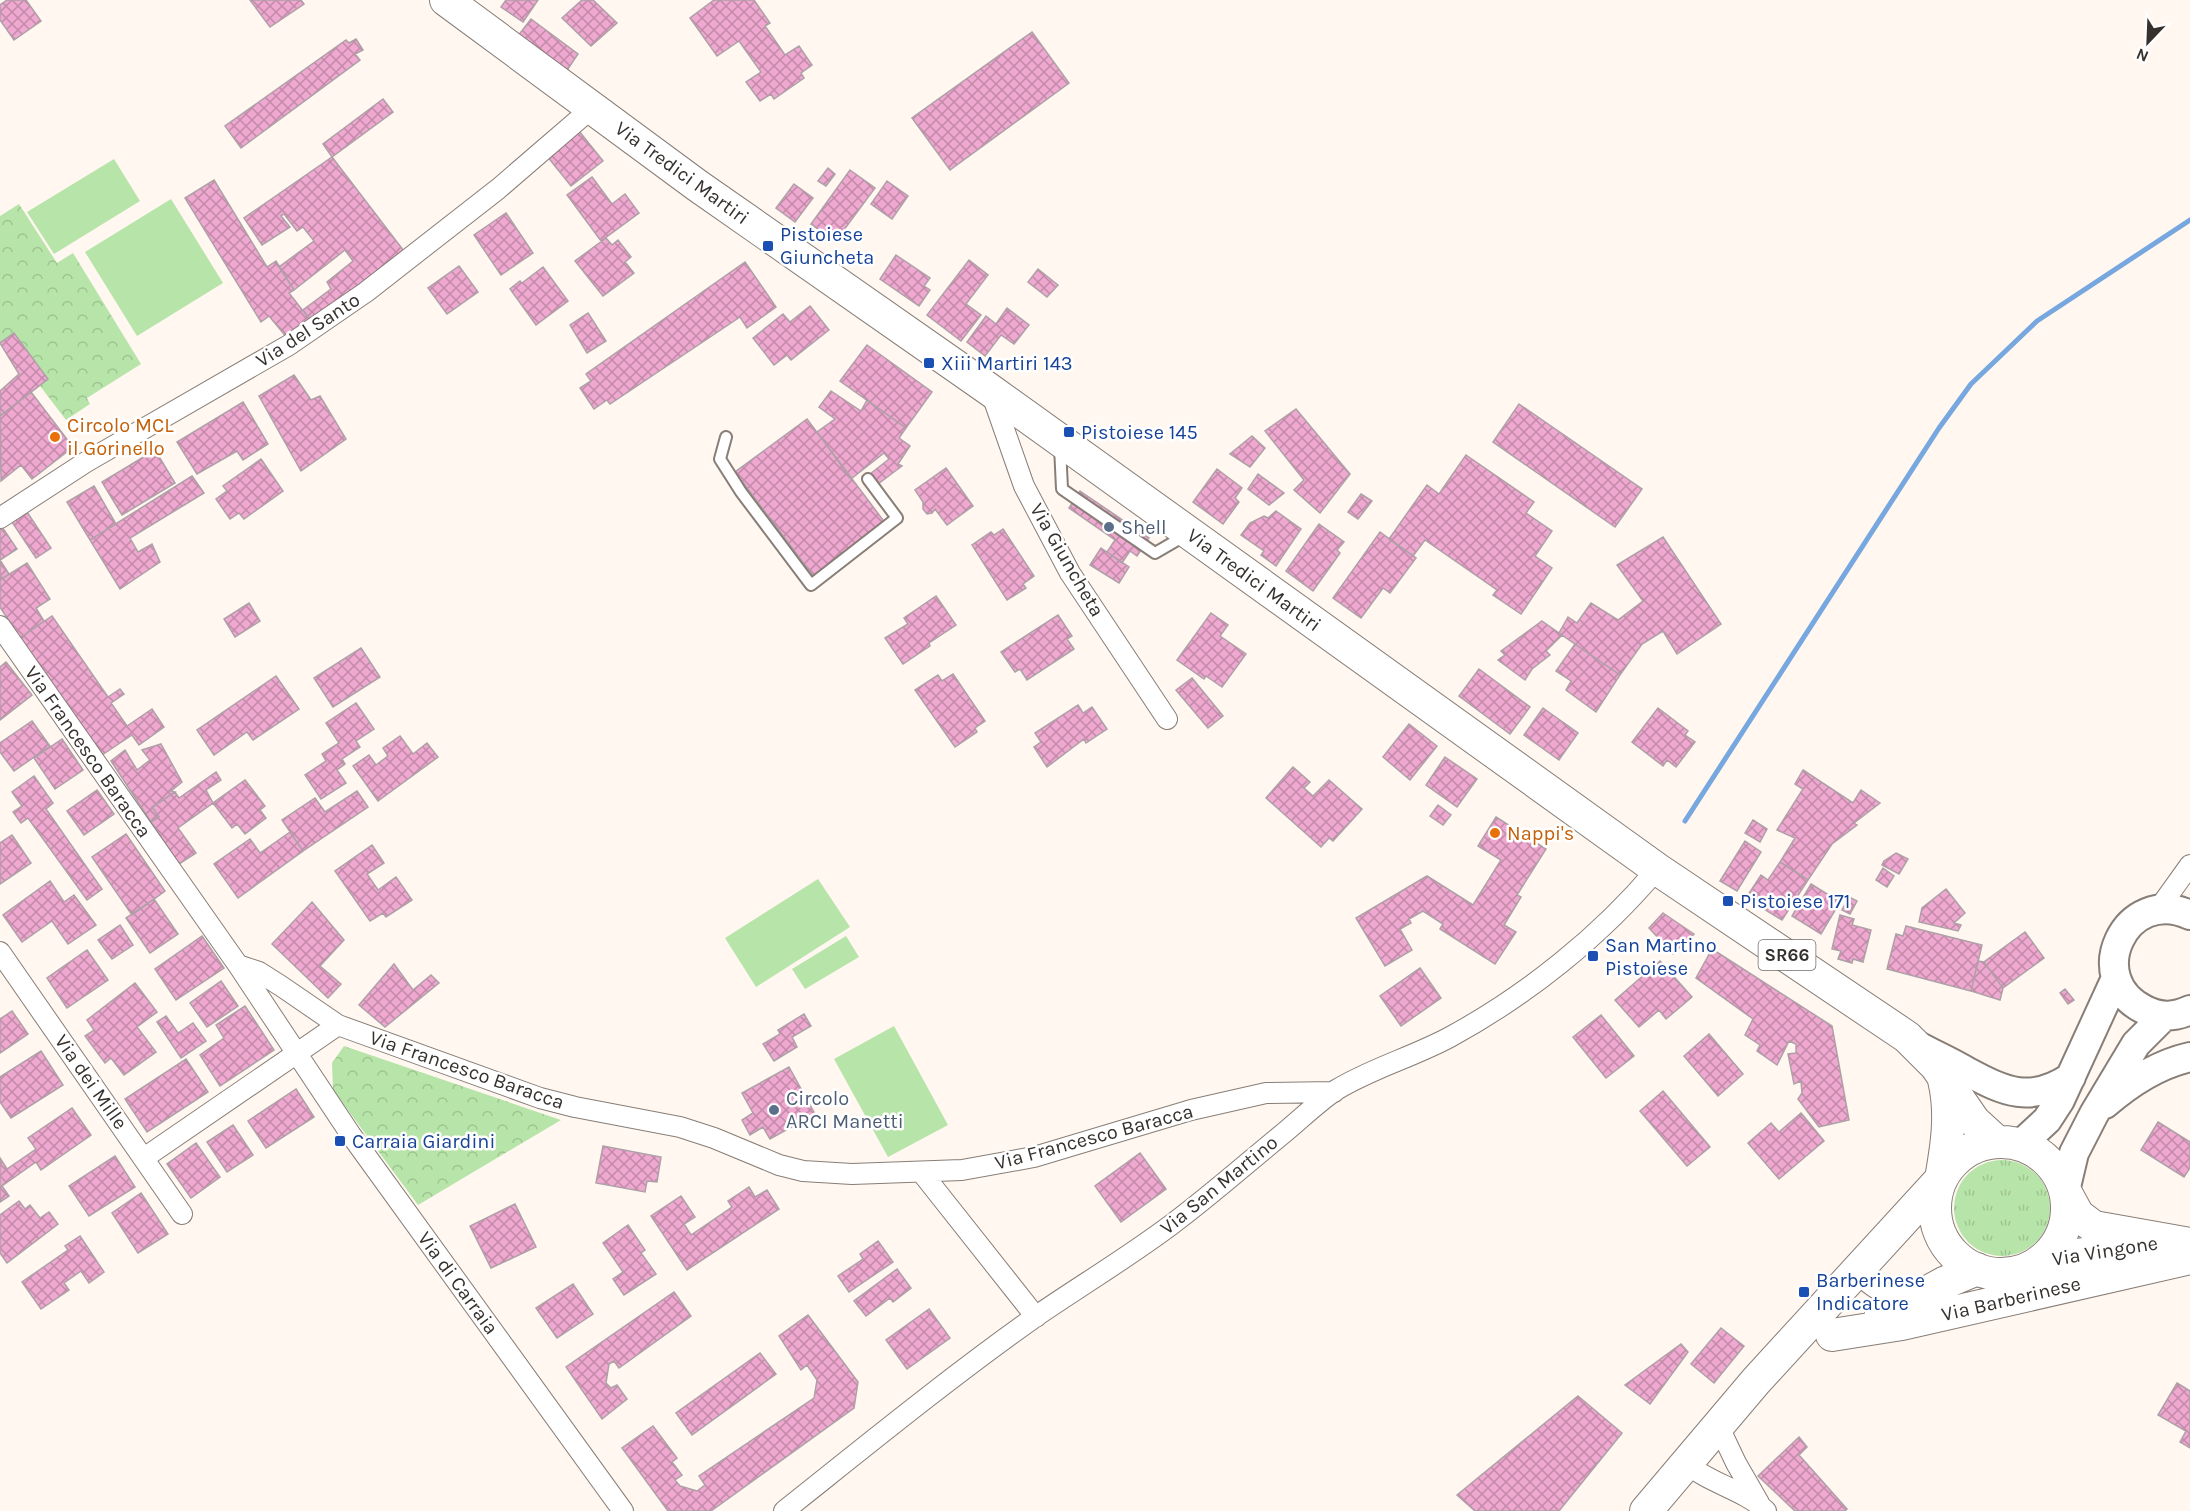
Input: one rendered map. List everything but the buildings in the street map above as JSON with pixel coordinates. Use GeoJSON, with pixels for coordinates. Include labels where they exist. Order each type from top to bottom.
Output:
{"type":"FeatureCollection","features":[{"type":"Feature","properties":{"kind":"main road","name":"Via Tredici Martiri"},"geometry":{"type":"LineString","coordinates":[[446,0],[774,240],[990,390],[1657,869],[1848,996],[1915,1044],[1943,1076],[1974,1121],[2009,1143]]}},
{"type":"Feature","properties":{"kind":"main road"},"geometry":{"type":"LineString","coordinates":[[2177,1013],[2140,1008],[2128,996],[2116,978],[2114,957],[2117,943],[2124,930],[2136,918],[2172,909],[2190,915]]}},
{"type":"Feature","properties":{"kind":"main road"},"geometry":{"type":"LineString","coordinates":[[2009,1143],[2052,1113],[2116,978]]}},
{"type":"Feature","properties":{"kind":"main road"},"geometry":{"type":"LineString","coordinates":[[2065,1191],[2074,1154],[2094,1114],[2136,1044],[2177,1013]]}},
{"type":"Feature","properties":{"kind":"main road"},"geometry":{"type":"LineString","coordinates":[[1915,1044],[1993,1086],[2014,1092],[2030,1093],[2047,1090],[2071,1077]]}},
{"type":"Feature","properties":{"kind":"main road"},"geometry":{"type":"LineString","coordinates":[[2094,1114],[2130,1086],[2172,1062],[2190,1057]]}},
{"type":"Feature","properties":{"kind":"main road","name":"SR66"},"geometry":{"type":"LineString","coordinates":[[1941,1179],[1952,1162],[1978,1146],[2009,1143],[2037,1152],[2058,1174],[2065,1191],[2067,1210],[2063,1229],[2054,1247],[2040,1261],[2026,1269],[2010,1273],[1993,1273],[1977,1269],[1963,1262],[1951,1251],[1939,1232],[1934,1209],[1948,1129],[1948,1103],[1943,1076]]}},
{"type":"Feature","properties":{"kind":"main road","name":"Via Barberinese"},"geometry":{"type":"LineString","coordinates":[[1646,1511],[1776,1358],[1941,1179]]}},
{"type":"Feature","properties":{"kind":"main road","name":"Via Vingone"},"geometry":{"type":"LineString","coordinates":[[2065,1191],[2078,1215],[2094,1227],[2183,1248]]}},
{"type":"Feature","properties":{"kind":"main road","name":"Via Barberinese"},"geometry":{"type":"LineString","coordinates":[[1832,1335],[1902,1324],[2183,1248]]}},
{"type":"Feature","properties":{"kind":"main road","name":"Via Vingone"},"geometry":{"type":"LineString","coordinates":[[2040,1261],[2183,1248]]}},
{"type":"Feature","properties":{"kind":"main road","name":"Via Barberinese"},"geometry":{"type":"LineString","coordinates":[[1776,1358],[1809,1342],[1877,1319],[1944,1283],[1977,1269]]}},
{"type":"Feature","properties":{"kind":"street","name":"Via del Santo"},"geometry":{"type":"LineString","coordinates":[[0,518],[86,462],[289,345],[357,298],[498,189],[592,108]]}},
{"type":"Feature","properties":{"kind":"street","name":"Via Giuncheta"},"geometry":{"type":"LineString","coordinates":[[990,390],[1024,486],[1070,573],[1167,719]]}},
{"type":"Feature","properties":{"kind":"street","name":"Via Francesco Baracca"},"geometry":{"type":"LineString","coordinates":[[0,626],[297,1052]]}},
{"type":"Feature","properties":{"kind":"street"},"geometry":{"type":"LineString","coordinates":[[2157,911],[2190,865]]}},
{"type":"Feature","properties":{"kind":"street","name":"Via San Martino"},"geometry":{"type":"LineString","coordinates":[[784,1511],[903,1416],[1036,1317],[1138,1250],[1196,1206],[1334,1092],[1361,1077],[1450,1038],[1526,989],[1561,963],[1634,895],[1657,869]]}},
{"type":"Feature","properties":{"kind":"street","name":"Via dei Mille"},"geometry":{"type":"LineString","coordinates":[[0,952],[182,1214]]}},
{"type":"Feature","properties":{"kind":"street","name":"Via Francesco Baracca"},"geometry":{"type":"LineString","coordinates":[[238,965],[259,972],[338,1025],[540,1098],[680,1127],[803,1171],[852,1174],[962,1170],[1034,1157],[1191,1110],[1266,1093],[1334,1092]]}},
{"type":"Feature","properties":{"kind":"street"},"geometry":{"type":"LineString","coordinates":[[144,1158],[338,1025]]}},
{"type":"Feature","properties":{"kind":"street","name":"Via di Carraia"},"geometry":{"type":"LineString","coordinates":[[297,1052],[351,1135],[430,1247],[623,1511]]}},
{"type":"Feature","properties":{"kind":"street"},"geometry":{"type":"LineString","coordinates":[[922,1173],[1036,1317]]}},
{"type":"Feature","properties":{"kind":"street","name":"Via Barberinese"},"geometry":{"type":"LineString","coordinates":[[1857,1272],[1868,1283],[1884,1292],[1911,1302]]}},
{"type":"Feature","properties":{"kind":"street"},"geometry":{"type":"LineString","coordinates":[[1718,1425],[1736,1463],[1763,1508]]}},
{"type":"Feature","properties":{"kind":"street"},"geometry":{"type":"LineString","coordinates":[[1686,1463],[1702,1475],[1740,1492],[1763,1508]]}},
{"type":"Feature","properties":{"kind":"lane"},"geometry":{"type":"LineString","coordinates":[[726,437],[720,459],[741,492],[811,585],[897,518],[868,479]]}},
{"type":"Feature","properties":{"kind":"green space"},"geometry":{"type":"Polygon","coordinates":[[[114,159],[140,201],[54,254],[27,212],[114,159]]]}},
{"type":"Feature","properties":{"kind":"green space"},"geometry":{"type":"Polygon","coordinates":[[[171,199],[223,283],[137,336],[85,252],[171,199]]]}},
{"type":"Feature","properties":{"kind":"green space"},"geometry":{"type":"Polygon","coordinates":[[[19,204],[57,263],[73,253],[141,364],[87,398],[90,404],[66,420],[40,386],[48,379],[15,333],[0,343],[0,216],[19,204]]]}},
{"type":"Feature","properties":{"kind":"green space"},"geometry":{"type":"Polygon","coordinates":[[[818,879],[850,927],[756,987],[725,938],[818,879]]]}},
{"type":"Feature","properties":{"kind":"green space"},"geometry":{"type":"Polygon","coordinates":[[[846,936],[859,957],[805,989],[792,969],[846,936]]]}},
{"type":"Feature","properties":{"kind":"green space"},"geometry":{"type":"Polygon","coordinates":[[[894,1026],[948,1125],[888,1157],[834,1059],[894,1026]]]}},
{"type":"Feature","properties":{"kind":"green space"},"geometry":{"type":"Polygon","coordinates":[[[344,1046],[561,1120],[418,1205],[333,1090],[332,1063],[344,1046]]]}},
{"type":"Feature","properties":{"kind":"green space"},"geometry":{"type":"Polygon","coordinates":[[[2002,1160],[2020,1164],[2036,1174],[2046,1190],[2050,1208],[2046,1226],[2036,1242],[2020,1252],[2002,1256],[1984,1252],[1968,1242],[1958,1226],[1954,1208],[1958,1190],[1968,1174],[1984,1164],[2002,1160]]]}},
{"type":"Feature","properties":{"kind":"waterway"},"geometry":{"type":"LineString","coordinates":[[1685,821],[1939,428],[1971,384],[2037,321],[2190,220]]}},
{"type":"Feature","properties":{"kind":"place","name":"Pistoiese Giuncheta"},"geometry":{"type":"Point","coordinates":[768,246]}},
{"type":"Feature","properties":{"kind":"place","name":"Xiii Martiri 143"},"geometry":{"type":"Point","coordinates":[929,363]}},
{"type":"Feature","properties":{"kind":"place","name":"Pistoiese 145"},"geometry":{"type":"Point","coordinates":[1069,432]}},
{"type":"Feature","properties":{"kind":"place","name":"Circolo MCL il Gorinello"},"geometry":{"type":"Point","coordinates":[55,437]}},
{"type":"Feature","properties":{"kind":"place","name":"Shell"},"geometry":{"type":"Point","coordinates":[1109,527]}},
{"type":"Feature","properties":{"kind":"place","name":"Nappi's"},"geometry":{"type":"Point","coordinates":[1495,833]}},
{"type":"Feature","properties":{"kind":"place","name":"Pistoiese 171"},"geometry":{"type":"Point","coordinates":[1728,901]}},
{"type":"Feature","properties":{"kind":"place","name":"San Martino Pistoiese"},"geometry":{"type":"Point","coordinates":[1593,956]}},
{"type":"Feature","properties":{"kind":"place","name":"Circolo ARCI Manetti"},"geometry":{"type":"Point","coordinates":[774,1110]}},
{"type":"Feature","properties":{"kind":"place","name":"Carraia Giardini"},"geometry":{"type":"Point","coordinates":[340,1141]}},
{"type":"Feature","properties":{"kind":"place","name":"Barberinese Indicatore"},"geometry":{"type":"Point","coordinates":[1804,1292]}}]}
